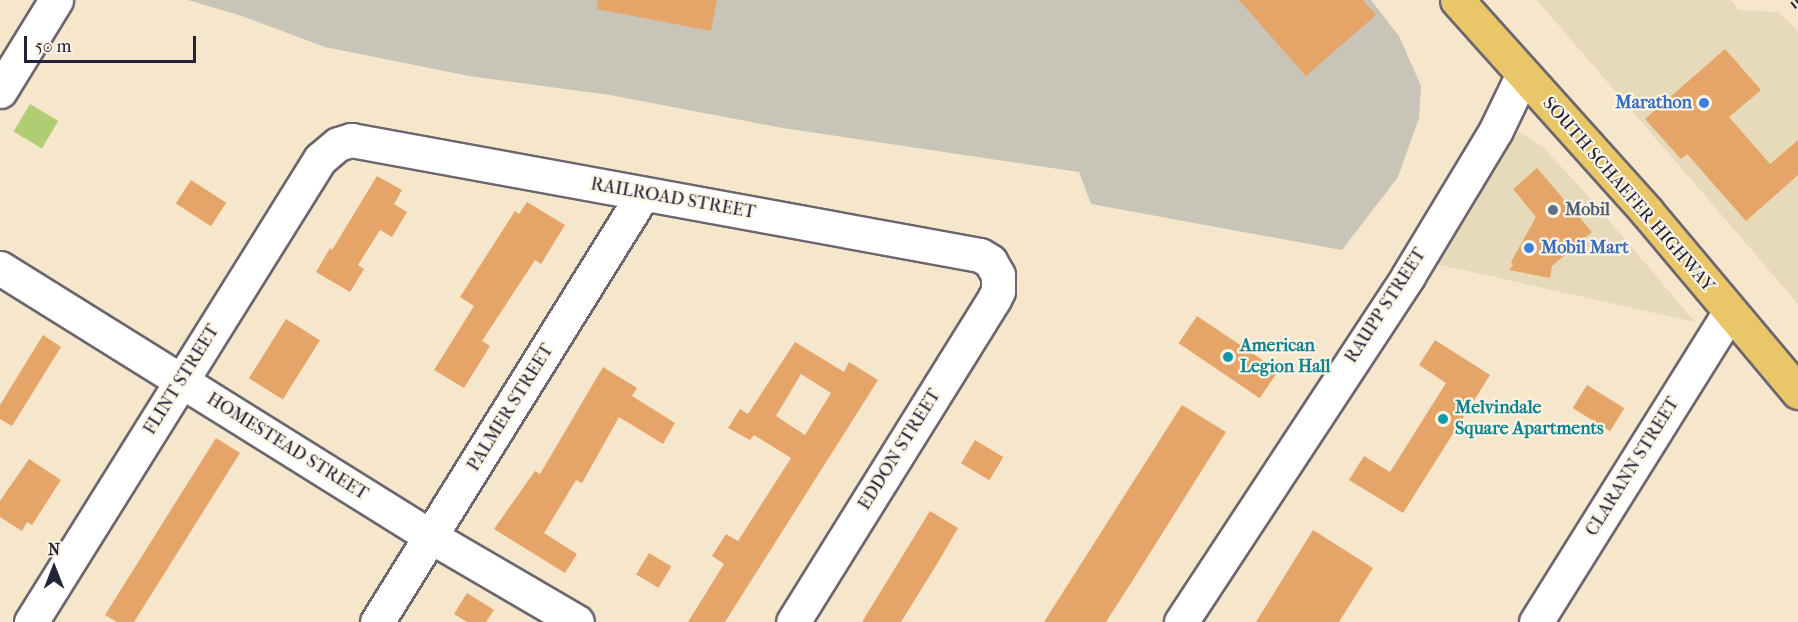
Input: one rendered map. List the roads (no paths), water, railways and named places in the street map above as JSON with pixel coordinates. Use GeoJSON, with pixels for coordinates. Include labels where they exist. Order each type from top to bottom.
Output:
{"type":"FeatureCollection","features":[{"type":"Feature","properties":{"kind":"main road","name":"SOUTH SCHAEFER HIGHWAY"},"geometry":{"type":"LineString","coordinates":[[1457,0],[1522,76],[1647,212],[1729,313],[1798,392]]}},
{"type":"Feature","properties":{"kind":"street"},"geometry":{"type":"LineString","coordinates":[[0,91],[56,0]]}},
{"type":"Feature","properties":{"kind":"street","name":"RAUPP STREET"},"geometry":{"type":"LineString","coordinates":[[1181,622],[1408,276],[1496,130],[1522,76]]}},
{"type":"Feature","properties":{"kind":"street","name":"RAILROAD STREET"},"geometry":{"type":"LineString","coordinates":[[338,144],[362,141],[981,255],[990,261],[998,275]]}},
{"type":"Feature","properties":{"kind":"street","name":"FLINT STREET"},"geometry":{"type":"LineString","coordinates":[[30,622],[320,159],[338,144]]}},
{"type":"Feature","properties":{"kind":"street","name":"PALMER STREET"},"geometry":{"type":"LineString","coordinates":[[377,622],[643,194]]}},
{"type":"Feature","properties":{"kind":"street","name":"HOMESTEAD STREET"},"geometry":{"type":"LineString","coordinates":[[0,268],[430,536],[577,622]]}},
{"type":"Feature","properties":{"kind":"street","name":"EDDON STREET"},"geometry":{"type":"LineString","coordinates":[[793,622],[994,299],[998,291],[998,275]]}},
{"type":"Feature","properties":{"kind":"street","name":"CLARANN STREET"},"geometry":{"type":"LineString","coordinates":[[1536,622],[1729,313]]}},
{"type":"Feature","properties":{"kind":"railway"},"geometry":{"type":"LineString","coordinates":[[1793,0],[1798,6]]}},
{"type":"Feature","properties":{"kind":"place","name":"Marathon"},"geometry":{"type":"Point","coordinates":[1704,103]}},
{"type":"Feature","properties":{"kind":"place","name":"Mobil"},"geometry":{"type":"Point","coordinates":[1553,210]}},
{"type":"Feature","properties":{"kind":"place","name":"Mobil Mart"},"geometry":{"type":"Point","coordinates":[1529,248]}},
{"type":"Feature","properties":{"kind":"place","name":"American Legion Hall"},"geometry":{"type":"Point","coordinates":[1228,357]}},
{"type":"Feature","properties":{"kind":"place","name":"Melvindale Square Apartments"},"geometry":{"type":"Point","coordinates":[1443,419]}}]}
